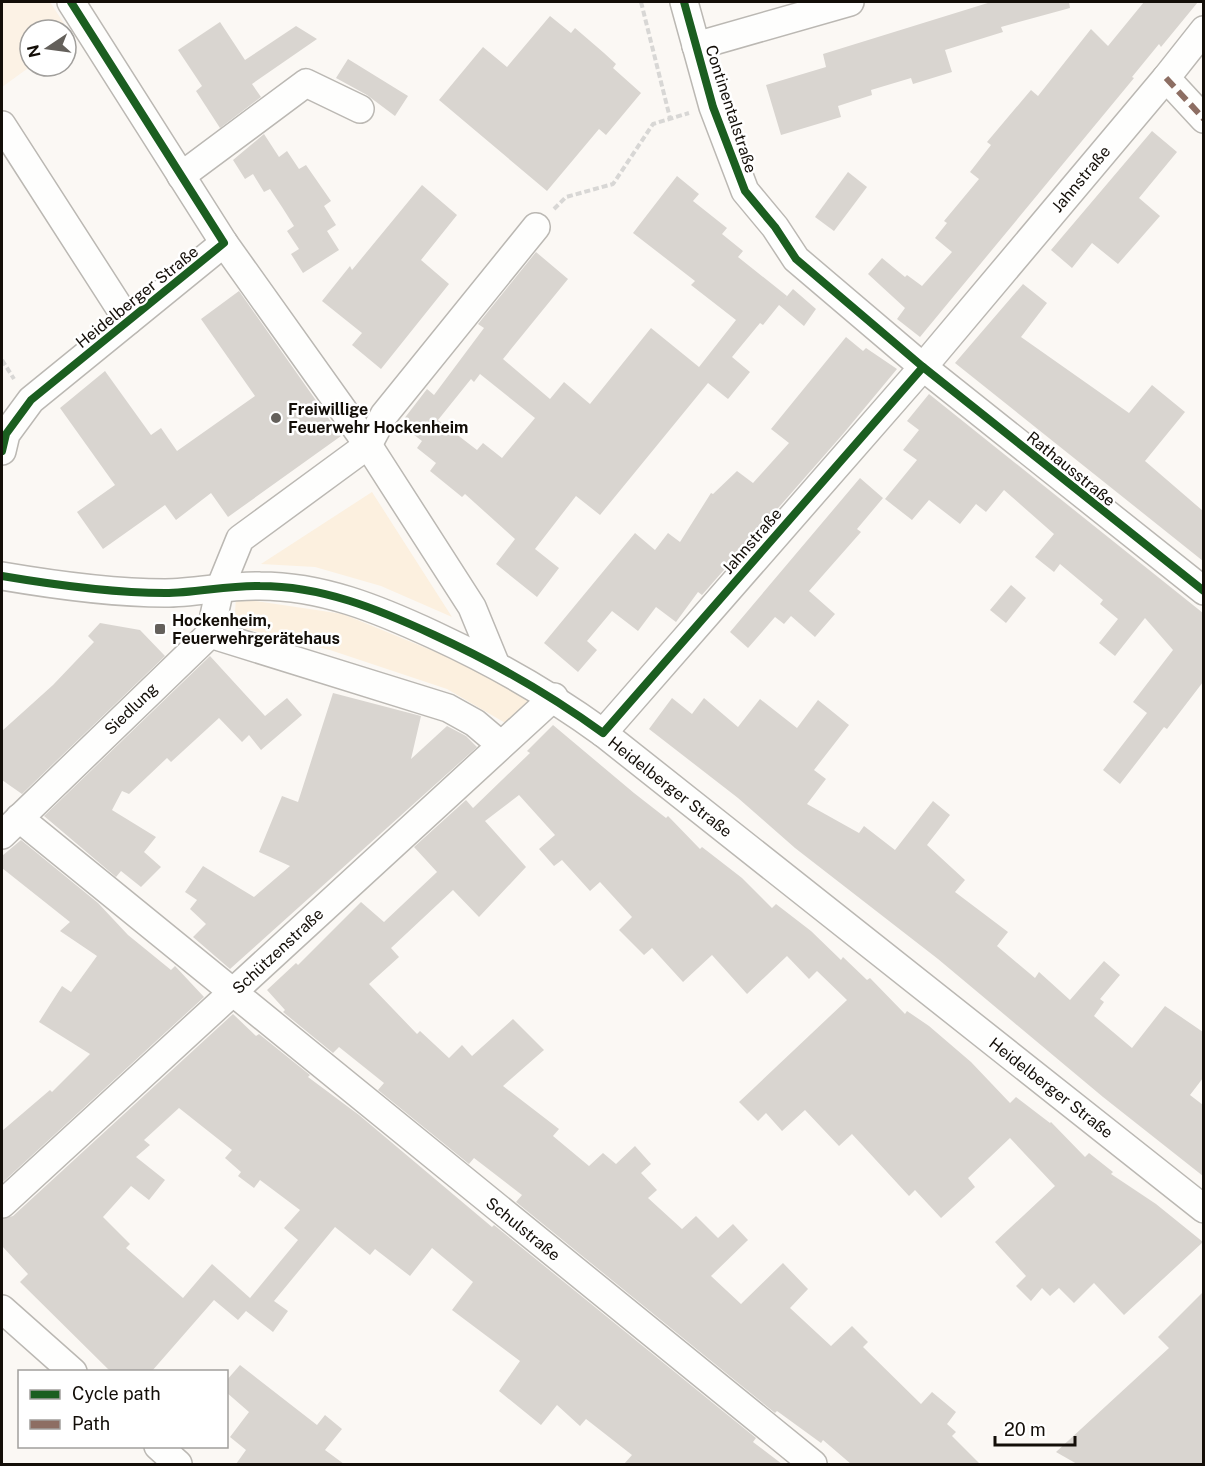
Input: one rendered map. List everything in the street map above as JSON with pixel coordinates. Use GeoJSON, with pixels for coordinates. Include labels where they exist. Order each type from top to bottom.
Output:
{"type":"FeatureCollection","features":[{"type":"Feature","properties":{"kind":"street"},"geometry":{"type":"LineString","coordinates":[[71,2],[224,243],[368,445],[472,607],[495,663]]}},
{"type":"Feature","properties":{"kind":"street","name":"Continentalstraße"},"geometry":{"type":"LineString","coordinates":[[684,2],[713,107],[745,191],[775,227],[796,259],[923,367]]}},
{"type":"Feature","properties":{"kind":"street"},"geometry":{"type":"LineString","coordinates":[[696,46],[850,2]]}},
{"type":"Feature","properties":{"kind":"street","name":"Jahnstraße"},"geometry":{"type":"LineString","coordinates":[[603,733],[923,367],[1166,78],[1203,30]]}},
{"type":"Feature","properties":{"kind":"street"},"geometry":{"type":"LineString","coordinates":[[1166,78],[1203,119]]}},
{"type":"Feature","properties":{"kind":"street"},"geometry":{"type":"LineString","coordinates":[[181,176],[306,83],[360,109]]}},
{"type":"Feature","properties":{"kind":"street"},"geometry":{"type":"LineString","coordinates":[[2,125],[128,321]]}},
{"type":"Feature","properties":{"kind":"street"},"geometry":{"type":"LineString","coordinates":[[501,746],[475,723],[448,708],[210,634],[220,588],[240,539],[368,445],[384,415],[536,227]]}},
{"type":"Feature","properties":{"kind":"street","name":"Heidelberger Straße"},"geometry":{"type":"LineString","coordinates":[[2,452],[6,434],[31,400],[224,243]]}},
{"type":"Feature","properties":{"kind":"street","name":"Rathausstraße"},"geometry":{"type":"LineString","coordinates":[[923,367],[1203,591]]}},
{"type":"Feature","properties":{"kind":"street","name":"Heidelberger Straße"},"geometry":{"type":"LineString","coordinates":[[2,576],[49,584],[165,593],[261,586],[316,592],[374,607],[495,663],[554,697],[603,733],[1203,1209]]}},
{"type":"Feature","properties":{"kind":"street","name":"Siedlung"},"geometry":{"type":"LineString","coordinates":[[210,634],[10,827],[233,994]]}},
{"type":"Feature","properties":{"kind":"street","name":"Schützenstraße"},"geometry":{"type":"LineString","coordinates":[[2,1204],[554,697]]}},
{"type":"Feature","properties":{"kind":"street","name":"Schulstraße"},"geometry":{"type":"LineString","coordinates":[[233,994],[813,1464]]}},
{"type":"Feature","properties":{"kind":"street"},"geometry":{"type":"LineString","coordinates":[[2,1309],[72,1370]]}},
{"type":"Feature","properties":{"kind":"street"},"geometry":{"type":"LineString","coordinates":[[160,1448],[178,1464]]}},
{"type":"Feature","properties":{"kind":"path"},"geometry":{"type":"LineString","coordinates":[[641,2],[670,118]]}},
{"type":"Feature","properties":{"kind":"path"},"geometry":{"type":"LineString","coordinates":[[536,227],[566,197],[613,184],[653,124],[713,107]]}},
{"type":"Feature","properties":{"kind":"shaded area"},"geometry":{"type":"Polygon","coordinates":[[[2,2],[50,2],[60,18],[18,18],[18,75],[2,87],[2,2]]]}},
{"type":"Feature","properties":{"kind":"shaded area"},"geometry":{"type":"Polygon","coordinates":[[[372,492],[452,617],[381,586],[315,567],[261,564],[372,492]]]}},
{"type":"Feature","properties":{"kind":"shaded area"},"geometry":{"type":"Polygon","coordinates":[[[236,598],[343,614],[443,655],[533,698],[507,724],[447,689],[330,650],[234,626],[236,598]]]}},
{"type":"Feature","properties":{"kind":"building"},"geometry":{"type":"Polygon","coordinates":[[[991,2],[1069,2],[1070,8],[1001,27],[1003,32],[945,50],[952,72],[913,84],[911,78],[871,90],[872,95],[838,106],[841,117],[781,135],[766,85],[826,67],[823,54],[991,2]]]}},
{"type":"Feature","properties":{"kind":"building"},"geometry":{"type":"Polygon","coordinates":[[[1144,2],[1198,2],[1161,47],[1159,44],[1132,77],[1134,78],[920,337],[897,319],[905,308],[868,274],[882,258],[905,277],[907,275],[922,286],[952,252],[935,238],[947,223],[944,221],[979,179],[970,172],[991,145],[987,142],[1031,90],[1038,96],[1091,29],[1108,46],[1144,2]]]}},
{"type":"Feature","properties":{"kind":"building"},"geometry":{"type":"Polygon","coordinates":[[[550,16],[571,33],[575,28],[616,64],[613,68],[641,93],[606,135],[599,129],[547,191],[439,100],[483,47],[507,67],[550,16]]]}},
{"type":"Feature","properties":{"kind":"building"},"geometry":{"type":"Polygon","coordinates":[[[220,22],[245,60],[296,26],[317,39],[252,84],[261,97],[220,128],[196,91],[202,86],[178,50],[220,22]]]}},
{"type":"Feature","properties":{"kind":"building"},"geometry":{"type":"Polygon","coordinates":[[[348,59],[408,96],[395,116],[367,95],[336,78],[348,59]]]}},
{"type":"Feature","properties":{"kind":"building"},"geometry":{"type":"Polygon","coordinates":[[[1152,131],[1177,152],[1139,198],[1160,216],[1118,264],[1092,243],[1072,268],[1051,250],[1152,131]]]}},
{"type":"Feature","properties":{"kind":"building"},"geometry":{"type":"Polygon","coordinates":[[[264,134],[279,157],[287,151],[299,169],[306,165],[331,201],[324,206],[336,225],[327,231],[339,250],[303,273],[291,254],[299,249],[287,231],[294,226],[270,189],[264,192],[253,174],[245,179],[233,160],[264,134]]]}},
{"type":"Feature","properties":{"kind":"building"},"geometry":{"type":"Polygon","coordinates":[[[848,172],[867,187],[834,231],[815,217],[848,172]]]}},
{"type":"Feature","properties":{"kind":"building"},"geometry":{"type":"Polygon","coordinates":[[[677,176],[699,194],[693,201],[727,228],[722,234],[743,251],[738,257],[787,296],[783,301],[793,289],[816,309],[804,326],[779,305],[763,325],[760,323],[732,357],[750,372],[728,399],[708,383],[600,515],[576,496],[535,549],[559,568],[537,597],[496,564],[515,539],[465,494],[462,497],[430,471],[436,463],[417,448],[422,441],[400,424],[427,389],[434,395],[484,328],[478,324],[536,252],[568,279],[503,359],[550,399],[564,382],[590,404],[651,328],[699,367],[736,320],[691,285],[695,281],[633,233],[677,176]],[[480,374],[474,382],[471,379],[438,420],[477,450],[483,443],[502,458],[535,418],[480,374]]]}},
{"type":"Feature","properties":{"kind":"building"},"geometry":{"type":"Polygon","coordinates":[[[422,185],[457,215],[421,260],[449,284],[381,369],[352,345],[362,333],[322,301],[350,266],[352,270],[422,185]]]}},
{"type":"Feature","properties":{"kind":"building"},"geometry":{"type":"Polygon","coordinates":[[[1023,284],[1047,303],[1021,337],[1129,413],[1152,385],[1185,412],[1145,461],[1203,511],[1203,561],[955,363],[1023,284]]]}},
{"type":"Feature","properties":{"kind":"building","name":"Freiwillige Feuerwehr Hockenheim"},"geometry":{"type":"Polygon","coordinates":[[[239,291],[341,436],[228,517],[211,493],[176,520],[165,505],[103,549],[77,512],[115,485],[60,408],[105,371],[151,435],[161,428],[177,451],[255,396],[201,319],[239,291]]]}},
{"type":"Feature","properties":{"kind":"building"},"geometry":{"type":"Polygon","coordinates":[[[846,337],[863,351],[866,348],[897,369],[702,595],[698,592],[676,622],[656,607],[638,631],[612,611],[587,641],[597,650],[578,672],[544,643],[635,533],[655,550],[668,533],[680,542],[711,493],[713,494],[737,471],[753,483],[789,443],[771,429],[846,337]]]}},
{"type":"Feature","properties":{"kind":"building"},"geometry":{"type":"Polygon","coordinates":[[[929,394],[1203,613],[1203,682],[1167,729],[1164,727],[1120,784],[1103,770],[1147,713],[1133,702],[1173,650],[1145,618],[1115,656],[1099,643],[1118,619],[1100,604],[1103,600],[1060,564],[1054,572],[1035,557],[1054,534],[1004,490],[986,512],[976,504],[960,524],[929,500],[912,520],[885,499],[917,460],[903,450],[919,430],[907,421],[929,394]]]}},
{"type":"Feature","properties":{"kind":"building"},"geometry":{"type":"Polygon","coordinates":[[[860,478],[883,498],[857,529],[861,532],[809,591],[835,614],[815,637],[791,616],[784,624],[775,617],[748,648],[730,632],[860,478]]]}},
{"type":"Feature","properties":{"kind":"building"},"geometry":{"type":"Polygon","coordinates":[[[1011,585],[1026,598],[1006,623],[990,610],[1011,585]]]}},
{"type":"Feature","properties":{"kind":"building"},"geometry":{"type":"Polygon","coordinates":[[[100,623],[140,630],[165,656],[22,794],[2,780],[2,731],[53,685],[94,642],[88,636],[100,623]]]}},
{"type":"Feature","properties":{"kind":"building"},"geometry":{"type":"Polygon","coordinates":[[[210,656],[265,716],[287,698],[302,715],[261,750],[249,735],[242,742],[219,718],[171,762],[167,758],[129,794],[122,791],[112,810],[156,837],[144,852],[161,867],[141,887],[121,871],[116,877],[44,816],[210,656]]]}},
{"type":"Feature","properties":{"kind":"building"},"geometry":{"type":"Polygon","coordinates":[[[333,693],[421,716],[411,759],[447,726],[466,736],[477,747],[230,969],[193,937],[206,924],[190,909],[197,900],[185,892],[203,866],[254,897],[290,866],[259,852],[282,796],[298,802],[333,693]]]}},
{"type":"Feature","properties":{"kind":"building"},"geometry":{"type":"Polygon","coordinates":[[[672,698],[692,714],[704,698],[738,727],[760,699],[797,728],[818,700],[849,725],[814,770],[826,779],[807,804],[859,833],[864,826],[895,850],[933,801],[950,815],[927,845],[965,880],[955,892],[1008,932],[997,946],[1035,978],[1039,972],[1070,1000],[1104,961],[1120,975],[1100,999],[1104,1002],[1094,1016],[1132,1048],[1165,1006],[1203,1032],[1203,1078],[1190,1095],[1203,1105],[1203,1176],[1103,1097],[938,959],[795,848],[738,798],[649,729],[672,698]]]}},
{"type":"Feature","properties":{"kind":"building"},"geometry":{"type":"Polygon","coordinates":[[[553,725],[634,793],[666,818],[668,816],[700,849],[702,847],[742,878],[772,908],[776,904],[811,931],[841,960],[843,957],[867,980],[870,978],[905,1014],[907,1011],[929,1026],[971,1062],[1010,1103],[1016,1097],[1051,1122],[1085,1157],[1089,1153],[1113,1172],[1111,1174],[1156,1204],[1203,1242],[1124,1315],[1094,1283],[1074,1303],[1059,1288],[1050,1296],[1042,1288],[1031,1301],[1016,1286],[1026,1276],[995,1242],[1055,1186],[1010,1138],[968,1178],[975,1187],[941,1218],[915,1190],[909,1196],[852,1134],[839,1146],[805,1110],[782,1131],[766,1113],[758,1121],[739,1102],[847,1000],[817,971],[809,979],[787,956],[747,994],[712,955],[683,982],[652,948],[644,955],[619,930],[632,917],[600,882],[590,891],[562,860],[554,866],[539,849],[555,835],[519,795],[485,821],[526,867],[479,917],[453,890],[391,948],[399,957],[369,984],[417,1034],[420,1031],[449,1058],[462,1045],[472,1056],[513,1019],[544,1050],[503,1086],[559,1129],[553,1136],[589,1166],[603,1153],[616,1164],[635,1146],[651,1164],[641,1173],[657,1190],[648,1198],[682,1229],[696,1216],[718,1238],[733,1224],[748,1240],[711,1276],[741,1304],[783,1263],[808,1289],[790,1308],[831,1346],[852,1326],[868,1342],[863,1347],[921,1404],[932,1392],[956,1412],[947,1424],[956,1432],[952,1436],[980,1464],[851,1464],[823,1440],[821,1443],[777,1411],[775,1413],[516,1202],[522,1195],[474,1158],[469,1164],[378,1090],[384,1083],[339,1047],[333,1053],[283,1012],[285,1010],[267,990],[296,963],[298,965],[361,902],[384,922],[437,872],[414,847],[466,800],[473,808],[530,753],[527,751],[553,725]]]}},
{"type":"Feature","properties":{"kind":"building"},"geometry":{"type":"Polygon","coordinates":[[[21,840],[98,903],[128,935],[171,970],[175,966],[204,997],[2,1183],[2,1131],[50,1090],[52,1092],[90,1054],[39,1022],[62,986],[71,992],[97,956],[60,931],[70,922],[2,868],[2,856],[21,840]]]}},
{"type":"Feature","properties":{"kind":"building"},"geometry":{"type":"Polygon","coordinates":[[[233,1014],[256,1036],[259,1034],[310,1075],[308,1077],[359,1115],[492,1227],[494,1225],[756,1438],[753,1442],[782,1464],[624,1464],[632,1455],[586,1419],[580,1426],[557,1405],[541,1425],[499,1391],[520,1361],[452,1310],[473,1282],[432,1248],[410,1276],[375,1249],[370,1255],[335,1227],[274,1301],[288,1311],[273,1332],[246,1311],[238,1320],[214,1300],[153,1370],[109,1370],[20,1282],[28,1274],[2,1246],[2,1219],[13,1216],[233,1014]],[[179,1108],[144,1140],[150,1145],[136,1157],[165,1180],[149,1200],[131,1186],[103,1217],[130,1244],[126,1248],[183,1298],[212,1264],[250,1298],[298,1240],[284,1228],[300,1210],[260,1180],[254,1188],[238,1176],[241,1172],[225,1158],[232,1150],[179,1108]]]}},
{"type":"Feature","properties":{"kind":"building"},"geometry":{"type":"Polygon","coordinates":[[[1203,1292],[1203,1464],[1077,1464],[1056,1452],[1169,1348],[1158,1337],[1203,1292]]]}},
{"type":"Feature","properties":{"kind":"building"},"geometry":{"type":"Polygon","coordinates":[[[240,1365],[317,1425],[325,1415],[342,1429],[325,1450],[344,1464],[236,1464],[246,1450],[230,1437],[249,1412],[228,1394],[228,1379],[240,1365]]]}},
{"type":"Feature","properties":{"kind":"marked path"},"geometry":{"type":"LineString","coordinates":[[1166,78],[1204,119]]}},
{"type":"Feature","properties":{"kind":"cycle path"},"geometry":{"type":"LineString","coordinates":[[2,451],[6,434],[31,400],[224,243],[71,2]]}},
{"type":"Feature","properties":{"kind":"cycle path"},"geometry":{"type":"LineString","coordinates":[[684,2],[713,107],[745,191],[775,227],[796,259],[923,367],[1204,591]]}},
{"type":"Feature","properties":{"kind":"cycle path"},"geometry":{"type":"LineString","coordinates":[[2,576],[124,592],[177,593],[260,586],[283,587],[328,595],[392,616],[478,656],[521,679],[603,733],[923,367]]}},
{"type":"Feature","properties":{"kind":"place","name":"Freiwillige Feuerwehr Hockenheim"},"geometry":{"type":"Point","coordinates":[276,418]}},
{"type":"Feature","properties":{"kind":"place","name":"Hockenheim, Feuerwehrgerätehaus"},"geometry":{"type":"Point","coordinates":[160,629]}}]}
